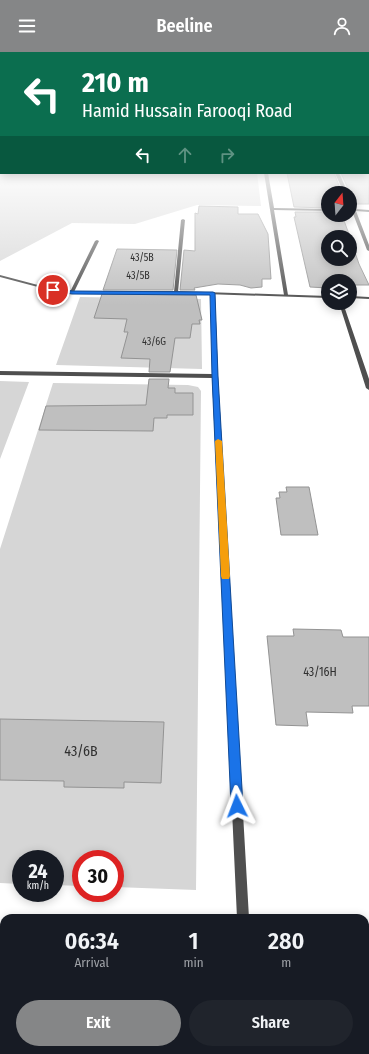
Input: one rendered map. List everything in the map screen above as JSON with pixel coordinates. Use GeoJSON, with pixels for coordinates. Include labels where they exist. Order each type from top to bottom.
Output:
{"type":"FeatureCollection","features":[{"type":"Feature","properties":{"kind":"street"},"geometry":{"type":"LineString","coordinates":[[272,211],[286,295]]}},
{"type":"Feature","properties":{"kind":"street"},"geometry":{"type":"LineString","coordinates":[[176,292],[183,220]]}},
{"type":"Feature","properties":{"kind":"street"},"geometry":{"type":"LineString","coordinates":[[357,222],[369,250]]}},
{"type":"Feature","properties":{"kind":"street"},"geometry":{"type":"LineString","coordinates":[[72,292],[98,241]]}},
{"type":"Feature","properties":{"kind":"street"},"geometry":{"type":"LineString","coordinates":[[0,276],[53,290],[72,292],[176,292],[321,297]]}},
{"type":"Feature","properties":{"kind":"street"},"geometry":{"type":"LineString","coordinates":[[213,293],[215,376],[243,914]]}},
{"type":"Feature","properties":{"kind":"street"},"geometry":{"type":"LineString","coordinates":[[357,297],[369,298]]}},
{"type":"Feature","properties":{"kind":"street"},"geometry":{"type":"LineString","coordinates":[[343,310],[369,388]]}},
{"type":"Feature","properties":{"kind":"street"},"geometry":{"type":"LineString","coordinates":[[0,372],[215,376]]}},
{"type":"Feature","properties":{"kind":"shaded area"},"geometry":{"type":"Polygon","coordinates":[[[0,211],[178,211],[135,224],[72,223],[0,261],[0,211]]]}},
{"type":"Feature","properties":{"kind":"shaded area"},"geometry":{"type":"Polygon","coordinates":[[[80,297],[201,299],[202,369],[56,365],[80,297]]]}},
{"type":"Feature","properties":{"kind":"shaded area"},"geometry":{"type":"Polygon","coordinates":[[[0,381],[29,382],[0,459],[0,381]]]}},
{"type":"Feature","properties":{"kind":"shaded area"},"geometry":{"type":"Polygon","coordinates":[[[53,383],[188,385],[198,387],[201,391],[196,890],[124,887],[124,850],[72,850],[72,886],[64,885],[64,850],[12,850],[12,884],[0,883],[0,549],[53,383]]]}},
{"type":"Feature","properties":{"kind":"building"},"geometry":{"type":"Polygon","coordinates":[[[198,211],[238,211],[238,214],[258,214],[268,234],[271,279],[262,279],[262,287],[251,288],[240,285],[218,284],[194,288],[195,290],[180,290],[184,250],[195,251],[195,213],[198,214],[198,211]]]}},
{"type":"Feature","properties":{"kind":"building"},"geometry":{"type":"Polygon","coordinates":[[[295,212],[321,212],[321,222],[345,222],[347,230],[321,230],[321,266],[357,266],[357,258],[369,285],[357,285],[357,274],[321,274],[321,288],[310,287],[294,217],[296,217],[295,212]]]}},
{"type":"Feature","properties":{"kind":"building"},"geometry":{"type":"Polygon","coordinates":[[[117,249],[177,250],[173,290],[103,290],[117,249]]]}},
{"type":"Feature","properties":{"kind":"building"},"geometry":{"type":"Polygon","coordinates":[[[102,294],[196,295],[202,320],[199,320],[200,324],[192,324],[190,338],[175,338],[170,372],[149,372],[150,359],[121,358],[128,332],[124,332],[127,319],[94,318],[102,294]]]}},
{"type":"Feature","properties":{"kind":"building"},"geometry":{"type":"Polygon","coordinates":[[[149,379],[169,379],[168,388],[175,388],[175,393],[193,393],[193,415],[167,415],[167,418],[154,418],[153,431],[39,430],[46,406],[146,405],[149,379]]]}},
{"type":"Feature","properties":{"kind":"building"},"geometry":{"type":"Polygon","coordinates":[[[286,487],[309,487],[318,535],[281,535],[276,498],[280,498],[279,492],[287,492],[286,487]]]}},
{"type":"Feature","properties":{"kind":"building"},"geometry":{"type":"Polygon","coordinates":[[[293,629],[341,630],[343,637],[369,637],[369,706],[352,706],[353,713],[306,712],[308,726],[276,725],[267,636],[294,636],[293,629]]]}},
{"type":"Feature","properties":{"kind":"building"},"geometry":{"type":"Polygon","coordinates":[[[0,719],[164,722],[161,783],[124,782],[124,788],[64,787],[64,781],[0,780],[0,719]]]}},
{"type":"Feature","properties":{"kind":"slow traffic"},"geometry":{"type":"LineString","coordinates":[[218,441],[225,576]]}},
{"type":"Feature","properties":{"kind":"route"},"geometry":{"type":"LineString","coordinates":[[53,290],[72,292],[213,293],[215,376],[237,806]]}}]}
